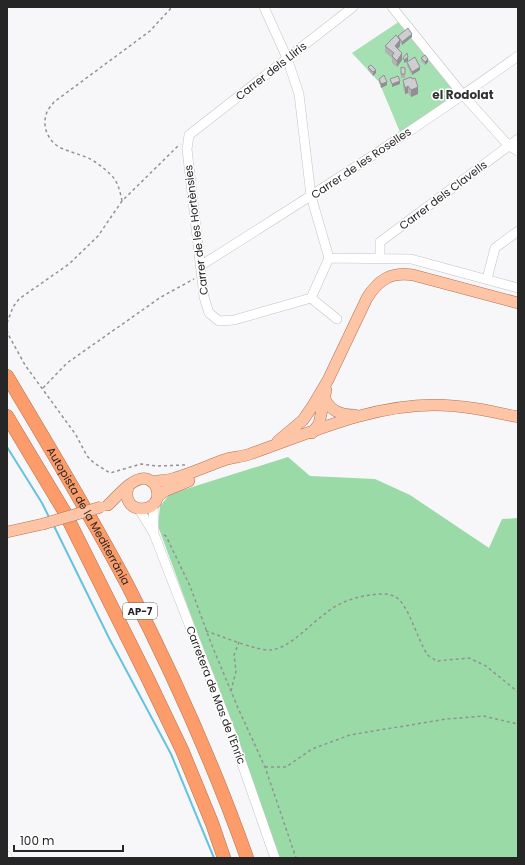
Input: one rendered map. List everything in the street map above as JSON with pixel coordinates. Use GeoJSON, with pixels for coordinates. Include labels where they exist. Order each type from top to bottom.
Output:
{"type":"FeatureCollection","features":[{"type":"Feature","properties":{"kind":"highway","name":"Autopista de la Mediterrània"},"geometry":{"type":"LineString","coordinates":[[7,376],[86,510],[127,585],[169,669],[212,766],[247,858]]}},
{"type":"Feature","properties":{"kind":"highway","name":"Autopista de la Mediterrània"},"geometry":{"type":"LineString","coordinates":[[7,416],[64,511],[147,677],[182,750],[212,823],[224,858]]}},
{"type":"Feature","properties":{"kind":"main road"},"geometry":{"type":"LineString","coordinates":[[271,446],[303,420],[328,380],[367,298],[377,285],[389,276],[404,274],[413,275],[518,303]]}},
{"type":"Feature","properties":{"kind":"main road"},"geometry":{"type":"LineString","coordinates":[[312,432],[319,424],[328,380]]}},
{"type":"Feature","properties":{"kind":"main road"},"geometry":{"type":"LineString","coordinates":[[324,397],[331,408],[337,413],[347,416],[362,415]]}},
{"type":"Feature","properties":{"kind":"main road"},"geometry":{"type":"LineString","coordinates":[[105,506],[132,482],[142,478],[152,482],[176,478],[225,460],[248,455],[362,415],[387,409],[433,405],[455,406],[481,409],[518,417]]}},
{"type":"Feature","properties":{"kind":"main road"},"geometry":{"type":"LineString","coordinates":[[7,532],[43,524],[105,506],[135,506],[144,509],[177,486],[230,466],[248,455]]}},
{"type":"Feature","properties":{"kind":"main road"},"geometry":{"type":"LineString","coordinates":[[152,482],[157,490],[155,501]]}},
{"type":"Feature","properties":{"kind":"main road"},"geometry":{"type":"LineString","coordinates":[[128,487],[127,498],[135,506]]}},
{"type":"Feature","properties":{"kind":"street"},"geometry":{"type":"LineString","coordinates":[[264,7],[287,58],[299,94],[311,196],[329,258],[311,298],[337,319]]}},
{"type":"Feature","properties":{"kind":"street","name":"Carrer dels Lliris"},"geometry":{"type":"LineString","coordinates":[[189,135],[353,7]]}},
{"type":"Feature","properties":{"kind":"street"},"geometry":{"type":"LineString","coordinates":[[392,7],[463,95],[509,146],[518,151]]}},
{"type":"Feature","properties":{"kind":"street","name":"Carrer de les Roselles"},"geometry":{"type":"LineString","coordinates":[[201,270],[463,95],[518,56]]}},
{"type":"Feature","properties":{"kind":"street","name":"Carrer de les Hortènsies"},"geometry":{"type":"LineString","coordinates":[[189,135],[187,149],[204,297],[209,312],[219,321],[234,320],[311,298]]}},
{"type":"Feature","properties":{"kind":"street","name":"Carrer dels Clavells"},"geometry":{"type":"LineString","coordinates":[[380,258],[380,242],[518,139]]}},
{"type":"Feature","properties":{"kind":"street"},"geometry":{"type":"LineString","coordinates":[[487,279],[495,248],[518,231]]}},
{"type":"Feature","properties":{"kind":"street"},"geometry":{"type":"LineString","coordinates":[[329,258],[411,259],[518,288]]}},
{"type":"Feature","properties":{"kind":"street"},"geometry":{"type":"LineString","coordinates":[[154,534],[155,501]]}},
{"type":"Feature","properties":{"kind":"street"},"geometry":{"type":"LineString","coordinates":[[135,506],[154,534]]}},
{"type":"Feature","properties":{"kind":"street","name":"Carretera de Mas de l'Enric"},"geometry":{"type":"LineString","coordinates":[[154,534],[232,735],[275,858]]}},
{"type":"Feature","properties":{"kind":"path"},"geometry":{"type":"LineString","coordinates":[[122,201],[118,185],[110,173],[89,158],[61,148],[53,143],[46,132],[44,122],[46,113],[54,102],[61,96],[150,31],[172,7]]}},
{"type":"Feature","properties":{"kind":"path"},"geometry":{"type":"LineString","coordinates":[[7,323],[13,307],[19,299],[69,264],[98,236],[122,201],[189,135]]}},
{"type":"Feature","properties":{"kind":"path"},"geometry":{"type":"LineString","coordinates":[[42,389],[67,362],[201,270]]}},
{"type":"Feature","properties":{"kind":"path"},"geometry":{"type":"LineString","coordinates":[[7,330],[25,365],[76,435],[87,456],[94,464],[110,473],[141,464],[157,466],[187,464]]}},
{"type":"Feature","properties":{"kind":"path"},"geometry":{"type":"LineString","coordinates":[[154,534],[166,536],[190,586],[206,631],[265,767],[296,858]]}},
{"type":"Feature","properties":{"kind":"path"},"geometry":{"type":"LineString","coordinates":[[206,631],[256,648],[269,650],[280,648],[327,612],[343,602],[370,595],[382,594],[395,596],[406,609],[428,655],[437,661],[469,658],[486,666],[518,692]]}},
{"type":"Feature","properties":{"kind":"path"},"geometry":{"type":"LineString","coordinates":[[231,691],[236,671],[234,655],[240,642]]}},
{"type":"Feature","properties":{"kind":"path"},"geometry":{"type":"LineString","coordinates":[[265,767],[286,767],[312,749],[350,735],[446,719],[483,716],[518,724]]}},
{"type":"Feature","properties":{"kind":"green space"},"geometry":{"type":"Polygon","coordinates":[[[400,21],[453,88],[453,96],[400,132],[379,82],[352,53],[400,21]]]}},
{"type":"Feature","properties":{"kind":"green space"},"geometry":{"type":"Polygon","coordinates":[[[288,457],[310,476],[375,479],[410,495],[489,548],[502,519],[518,518],[518,858],[280,858],[158,526],[160,506],[170,494],[288,457]]]}},
{"type":"Feature","properties":{"kind":"building"},"geometry":{"type":"Polygon","coordinates":[[[408,28],[412,34],[402,42],[398,36],[408,28]]]}},
{"type":"Feature","properties":{"kind":"building"},"geometry":{"type":"Polygon","coordinates":[[[396,35],[400,40],[395,46],[402,53],[397,61],[392,56],[394,53],[385,46],[396,35]]]}},
{"type":"Feature","properties":{"kind":"building"},"geometry":{"type":"Polygon","coordinates":[[[407,53],[408,57],[404,60],[403,58],[407,53]]]}},
{"type":"Feature","properties":{"kind":"building"},"geometry":{"type":"Polygon","coordinates":[[[425,55],[428,59],[425,62],[421,58],[425,55]]]}},
{"type":"Feature","properties":{"kind":"building"},"geometry":{"type":"Polygon","coordinates":[[[415,57],[420,67],[412,72],[407,62],[415,57]]]}},
{"type":"Feature","properties":{"kind":"building"},"geometry":{"type":"Polygon","coordinates":[[[371,65],[376,70],[373,72],[368,67],[371,65]]]}},
{"type":"Feature","properties":{"kind":"building"},"geometry":{"type":"Polygon","coordinates":[[[401,67],[405,68],[405,74],[401,74],[401,67]]]}},
{"type":"Feature","properties":{"kind":"building"},"geometry":{"type":"Polygon","coordinates":[[[384,75],[387,82],[381,84],[379,79],[384,75]]]}},
{"type":"Feature","properties":{"kind":"building"},"geometry":{"type":"Polygon","coordinates":[[[398,76],[400,81],[392,84],[390,79],[398,76]]]}},
{"type":"Feature","properties":{"kind":"building"},"geometry":{"type":"Polygon","coordinates":[[[411,77],[412,79],[415,78],[418,87],[411,90],[408,86],[405,88],[403,80],[411,77]]]}},
{"type":"Feature","properties":{"kind":"waterway"},"geometry":{"type":"LineString","coordinates":[[7,447],[42,503],[50,519]]}},
{"type":"Feature","properties":{"kind":"waterway"},"geometry":{"type":"LineString","coordinates":[[53,524],[109,638],[171,754],[214,858]]}},
{"type":"Feature","properties":{"kind":"district","name":"el Rodolat"},"geometry":{"type":"Point","coordinates":[463,95]}}]}
